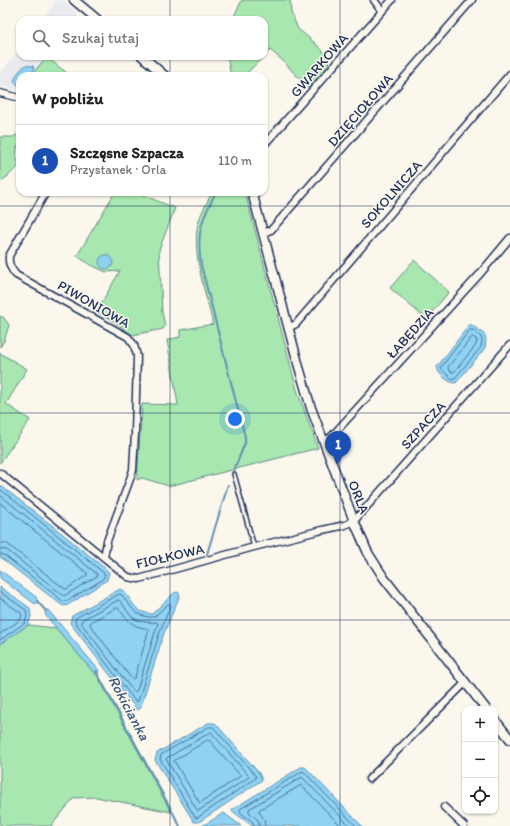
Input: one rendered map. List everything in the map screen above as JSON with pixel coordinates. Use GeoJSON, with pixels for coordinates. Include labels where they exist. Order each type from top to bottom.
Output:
{"type":"FeatureCollection","features":[{"type":"Feature","properties":{"kind":"street"},"geometry":{"type":"LineString","coordinates":[[74,0],[93,16]]}},
{"type":"Feature","properties":{"kind":"street"},"geometry":{"type":"LineString","coordinates":[[374,0],[382,12]]}},
{"type":"Feature","properties":{"kind":"street","name":"GWARKOWA"},"geometry":{"type":"LineString","coordinates":[[268,140],[392,0]]}},
{"type":"Feature","properties":{"kind":"street","name":"DZIĘCIOŁOWA"},"geometry":{"type":"LineString","coordinates":[[263,233],[271,230],[472,0]]}},
{"type":"Feature","properties":{"kind":"street"},"geometry":{"type":"LineString","coordinates":[[147,60],[160,72]]}},
{"type":"Feature","properties":{"kind":"street","name":"SOKOLNICZA"},"geometry":{"type":"LineString","coordinates":[[288,328],[296,324],[510,74]]}},
{"type":"Feature","properties":{"kind":"street"},"geometry":{"type":"LineString","coordinates":[[0,93],[16,97]]}},
{"type":"Feature","properties":{"kind":"street","name":"PIWONIOWA"},"geometry":{"type":"LineString","coordinates":[[44,196],[9,256],[9,266],[16,275],[128,337],[134,345],[137,356],[133,470],[130,482],[107,541],[104,557]]}},
{"type":"Feature","properties":{"kind":"street","name":"ORLA"},"geometry":{"type":"LineString","coordinates":[[253,196],[305,388],[354,521],[368,553],[384,578],[484,706]]}},
{"type":"Feature","properties":{"kind":"street","name":"ŁABĘDZIA"},"geometry":{"type":"LineString","coordinates":[[324,441],[331,437],[479,275],[510,238]]}},
{"type":"Feature","properties":{"kind":"street","name":"SZPACZA"},"geometry":{"type":"LineString","coordinates":[[354,521],[510,345]]}},
{"type":"Feature","properties":{"kind":"street","name":"FIOŁKOWA"},"geometry":{"type":"LineString","coordinates":[[0,473],[128,577],[139,578],[318,532],[354,521]]}},
{"type":"Feature","properties":{"kind":"street"},"geometry":{"type":"LineString","coordinates":[[369,779],[466,682]]}},
{"type":"Feature","properties":{"kind":"street"},"geometry":{"type":"LineString","coordinates":[[498,724],[510,739]]}},
{"type":"Feature","properties":{"kind":"street"},"geometry":{"type":"LineString","coordinates":[[444,807],[464,826]]}},
{"type":"Feature","properties":{"kind":"lane"},"geometry":{"type":"LineString","coordinates":[[234,474],[254,548]]}},
{"type":"Feature","properties":{"kind":"shaded area"},"geometry":{"type":"Polygon","coordinates":[[[57,0],[63,0],[79,14],[77,16],[45,16],[57,0]]]}},
{"type":"Feature","properties":{"kind":"shaded area"},"geometry":{"type":"Polygon","coordinates":[[[16,53],[16,60],[44,60],[34,72],[16,72],[16,90],[0,86],[0,73],[16,53]]]}},
{"type":"Feature","properties":{"kind":"green space"},"geometry":{"type":"Polygon","coordinates":[[[242,0],[290,0],[291,12],[298,29],[328,56],[329,70],[310,90],[282,60],[270,50],[268,52],[268,16],[235,16],[242,0]]]}},
{"type":"Feature","properties":{"kind":"green space"},"geometry":{"type":"Polygon","coordinates":[[[44,60],[50,60],[66,72],[34,72],[44,60]]]}},
{"type":"Feature","properties":{"kind":"green space"},"geometry":{"type":"Polygon","coordinates":[[[228,60],[260,60],[248,72],[230,72],[228,60]]]}},
{"type":"Feature","properties":{"kind":"green space"},"geometry":{"type":"Polygon","coordinates":[[[16,135],[16,169],[0,182],[0,137],[13,137],[16,135]]]}},
{"type":"Feature","properties":{"kind":"green space"},"geometry":{"type":"Polygon","coordinates":[[[113,196],[145,196],[175,208],[159,250],[162,312],[165,326],[163,329],[132,335],[111,319],[96,312],[120,271],[106,272],[89,264],[77,256],[113,196]]]}},
{"type":"Feature","properties":{"kind":"green space"},"geometry":{"type":"Polygon","coordinates":[[[210,196],[246,196],[297,390],[318,448],[169,486],[142,478],[137,480],[142,404],[178,405],[167,340],[180,337],[180,330],[213,324],[203,286],[196,245],[199,220],[210,196]]]}},
{"type":"Feature","properties":{"kind":"green space"},"geometry":{"type":"Polygon","coordinates":[[[414,260],[449,292],[426,319],[390,288],[414,260]]]}},
{"type":"Feature","properties":{"kind":"green space"},"geometry":{"type":"Polygon","coordinates":[[[0,316],[4,318],[9,325],[4,341],[0,347],[0,316]]]}},
{"type":"Feature","properties":{"kind":"green space"},"geometry":{"type":"Polygon","coordinates":[[[0,353],[27,369],[6,404],[30,420],[0,463],[0,353]]]}},
{"type":"Feature","properties":{"kind":"green space"},"geometry":{"type":"Polygon","coordinates":[[[28,625],[56,628],[98,677],[171,812],[96,797],[74,798],[51,826],[0,826],[0,644],[28,625]]]}},
{"type":"Feature","properties":{"kind":"water"},"geometry":{"type":"Polygon","coordinates":[[[26,65],[33,66],[34,68],[33,72],[19,72],[26,65]]]}},
{"type":"Feature","properties":{"kind":"water"},"geometry":{"type":"Polygon","coordinates":[[[106,255],[111,257],[113,262],[111,267],[106,269],[101,267],[99,262],[101,257],[106,255]]]}},
{"type":"Feature","properties":{"kind":"water"},"geometry":{"type":"Polygon","coordinates":[[[469,325],[472,325],[485,335],[485,348],[456,383],[453,383],[439,373],[437,367],[469,325]]]}},
{"type":"Feature","properties":{"kind":"water"},"geometry":{"type":"Polygon","coordinates":[[[0,485],[107,570],[109,573],[107,580],[68,605],[64,606],[0,557],[0,485]]]}},
{"type":"Feature","properties":{"kind":"water"},"geometry":{"type":"Polygon","coordinates":[[[0,570],[36,597],[38,602],[35,604],[0,578],[0,570]]]}},
{"type":"Feature","properties":{"kind":"water"},"geometry":{"type":"Polygon","coordinates":[[[0,587],[30,608],[31,617],[28,625],[0,644],[0,587]]]}},
{"type":"Feature","properties":{"kind":"water"},"geometry":{"type":"Polygon","coordinates":[[[120,589],[126,593],[136,608],[152,614],[174,593],[178,592],[180,595],[164,633],[140,709],[137,710],[70,623],[72,616],[120,589]]]}},
{"type":"Feature","properties":{"kind":"water"},"geometry":{"type":"Polygon","coordinates":[[[46,610],[48,610],[99,672],[96,674],[94,673],[46,616],[46,610]]]}},
{"type":"Feature","properties":{"kind":"water"},"geometry":{"type":"Polygon","coordinates":[[[208,723],[215,723],[259,773],[262,780],[199,822],[194,822],[155,760],[157,753],[208,723]]]}},
{"type":"Feature","properties":{"kind":"water"},"geometry":{"type":"Polygon","coordinates":[[[301,767],[305,767],[362,826],[252,826],[231,810],[301,767]]]}},
{"type":"Feature","properties":{"kind":"water"},"geometry":{"type":"Polygon","coordinates":[[[224,813],[241,826],[202,826],[224,813]]]}},
{"type":"Feature","properties":{"kind":"waterway"},"geometry":{"type":"LineString","coordinates":[[214,196],[202,224],[199,249],[201,265],[245,437],[245,443],[234,470]]}},
{"type":"Feature","properties":{"kind":"waterway"},"geometry":{"type":"LineString","coordinates":[[207,554],[228,485]]}},
{"type":"Feature","properties":{"kind":"waterway"},"geometry":{"type":"LineString","coordinates":[[37,601],[46,611]]}},
{"type":"Feature","properties":{"kind":"waterway","name":"Rokicianka"},"geometry":{"type":"LineString","coordinates":[[96,671],[180,826]]}},
{"type":"Feature","properties":{"kind":"place","name":"Szczęsne Szpacza"},"geometry":{"type":"Point","coordinates":[338,464]}}]}
